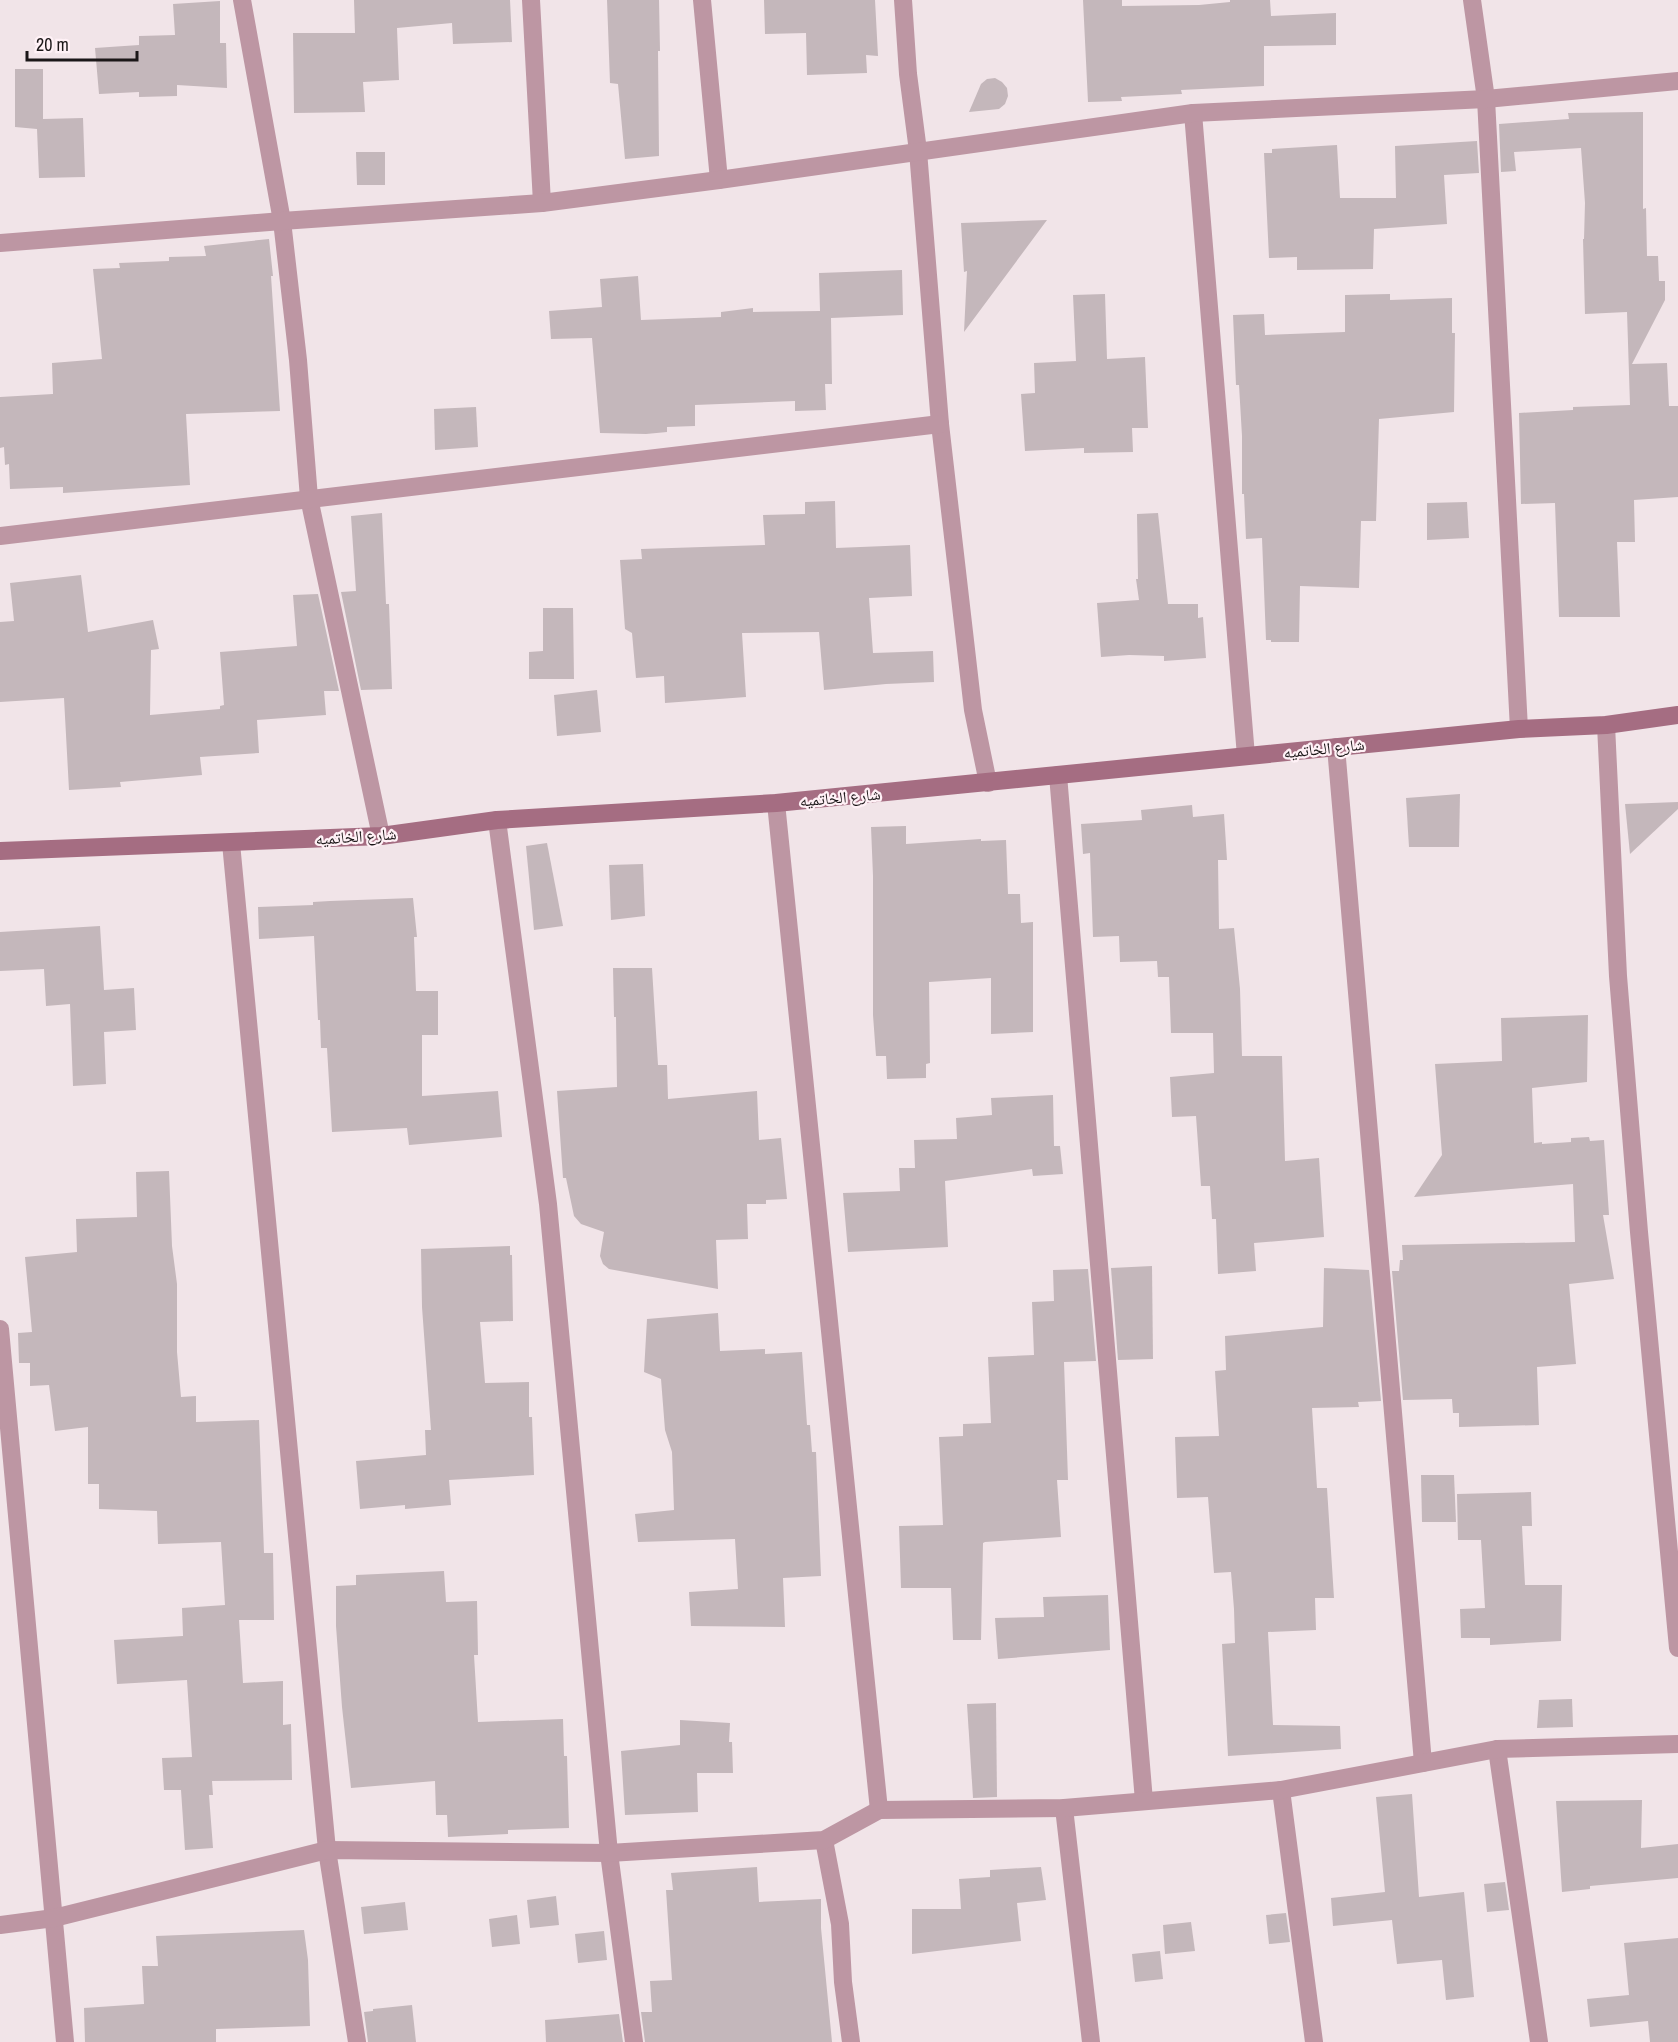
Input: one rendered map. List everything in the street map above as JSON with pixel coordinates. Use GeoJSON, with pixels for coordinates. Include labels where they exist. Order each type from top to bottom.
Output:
{"type":"FeatureCollection","features":[{"type":"Feature","properties":{"kind":"street"},"geometry":{"type":"LineString","coordinates":[[242,0],[282,220],[298,360],[309,498],[381,836]]}},
{"type":"Feature","properties":{"kind":"street"},"geometry":{"type":"LineString","coordinates":[[531,0],[543,203]]}},
{"type":"Feature","properties":{"kind":"street"},"geometry":{"type":"LineString","coordinates":[[702,0],[719,180]]}},
{"type":"Feature","properties":{"kind":"street"},"geometry":{"type":"LineString","coordinates":[[903,0],[908,74],[918,151],[940,424],[973,710],[988,783]]}},
{"type":"Feature","properties":{"kind":"street"},"geometry":{"type":"LineString","coordinates":[[1472,0],[1486,99],[1519,729]]}},
{"type":"Feature","properties":{"kind":"street"},"geometry":{"type":"LineString","coordinates":[[0,243],[282,220],[543,203],[1193,113],[1486,99],[1678,81]]}},
{"type":"Feature","properties":{"kind":"street"},"geometry":{"type":"LineString","coordinates":[[1193,113],[1246,756]]}},
{"type":"Feature","properties":{"kind":"street"},"geometry":{"type":"LineString","coordinates":[[0,536],[940,424]]}},
{"type":"Feature","properties":{"kind":"street","name":"شارع الخاتميه"},"geometry":{"type":"LineString","coordinates":[[0,851],[381,836],[497,820],[776,803],[1519,729],[1606,725],[1678,715]]}},
{"type":"Feature","properties":{"kind":"street"},"geometry":{"type":"LineString","coordinates":[[1606,725],[1618,976],[1639,1232],[1678,1648]]}},
{"type":"Feature","properties":{"kind":"street"},"geometry":{"type":"LineString","coordinates":[[1336,747],[1423,1763]]}},
{"type":"Feature","properties":{"kind":"street"},"geometry":{"type":"LineString","coordinates":[[1058,774],[1144,1801]]}},
{"type":"Feature","properties":{"kind":"street"},"geometry":{"type":"LineString","coordinates":[[776,803],[879,1810]]}},
{"type":"Feature","properties":{"kind":"street"},"geometry":{"type":"LineString","coordinates":[[497,820],[548,1204],[609,1853],[634,2042]]}},
{"type":"Feature","properties":{"kind":"street"},"geometry":{"type":"LineString","coordinates":[[231,843],[327,1850],[357,2042]]}},
{"type":"Feature","properties":{"kind":"street"},"geometry":{"type":"LineString","coordinates":[[0,1329],[65,2042]]}},
{"type":"Feature","properties":{"kind":"street"},"geometry":{"type":"LineString","coordinates":[[0,1925],[54,1918],[327,1850],[609,1853],[824,1839],[879,1810],[1064,1808],[1281,1790],[1497,1749],[1678,1744]]}},
{"type":"Feature","properties":{"kind":"street"},"geometry":{"type":"LineString","coordinates":[[1497,1749],[1539,2042]]}},
{"type":"Feature","properties":{"kind":"street"},"geometry":{"type":"LineString","coordinates":[[1281,1790],[1314,2042]]}},
{"type":"Feature","properties":{"kind":"street"},"geometry":{"type":"LineString","coordinates":[[1064,1808],[1091,2042]]}},
{"type":"Feature","properties":{"kind":"street"},"geometry":{"type":"LineString","coordinates":[[824,1839],[840,1924],[843,1982],[851,2042]]}},
{"type":"Feature","properties":{"kind":"building"},"geometry":{"type":"Polygon","coordinates":[[[354,0],[510,0],[512,42],[453,44],[452,23],[397,28],[399,80],[363,82],[365,112],[294,113],[293,33],[355,33],[354,0]]]}},
{"type":"Feature","properties":{"kind":"building"},"geometry":{"type":"Polygon","coordinates":[[[607,0],[659,0],[659,156],[625,159],[618,84],[610,83],[607,0]]]}},
{"type":"Feature","properties":{"kind":"building"},"geometry":{"type":"Polygon","coordinates":[[[764,0],[875,0],[878,56],[866,55],[867,73],[807,75],[806,33],[765,34],[764,0]]]}},
{"type":"Feature","properties":{"kind":"building"},"geometry":{"type":"Polygon","coordinates":[[[1083,0],[1122,0],[1122,6],[1199,5],[1230,2],[1230,0],[1270,0],[1271,16],[1336,13],[1336,45],[1264,46],[1264,86],[1181,90],[1182,94],[1121,97],[1122,101],[1088,102],[1083,0]]]}},
{"type":"Feature","properties":{"kind":"building"},"geometry":{"type":"Polygon","coordinates":[[[220,1],[220,43],[226,43],[227,88],[177,85],[177,96],[139,97],[139,92],[99,94],[95,48],[139,45],[139,36],[175,35],[173,4],[220,1]]]}},
{"type":"Feature","properties":{"kind":"building"},"geometry":{"type":"Polygon","coordinates":[[[15,69],[43,69],[43,119],[83,118],[85,177],[39,178],[37,129],[15,127],[15,69]]]}},
{"type":"Feature","properties":{"kind":"building"},"geometry":{"type":"Polygon","coordinates":[[[995,78],[1007,88],[1008,96],[1005,104],[999,109],[969,112],[981,84],[987,79],[995,78]]]}},
{"type":"Feature","properties":{"kind":"building"},"geometry":{"type":"Polygon","coordinates":[[[1643,112],[1643,209],[1646,208],[1647,256],[1658,256],[1659,281],[1665,281],[1665,300],[1632,364],[1667,363],[1669,406],[1678,406],[1678,497],[1634,500],[1635,542],[1617,542],[1620,617],[1559,617],[1555,503],[1521,504],[1519,413],[1573,410],[1573,407],[1630,405],[1627,312],[1585,314],[1583,239],[1585,203],[1581,148],[1514,152],[1516,171],[1501,172],[1499,124],[1569,119],[1568,113],[1643,112]]]}},
{"type":"Feature","properties":{"kind":"building"},"geometry":{"type":"Polygon","coordinates":[[[1477,141],[1479,173],[1444,175],[1447,224],[1374,229],[1373,269],[1297,270],[1297,257],[1269,258],[1264,153],[1272,153],[1272,149],[1337,145],[1340,198],[1396,198],[1395,146],[1477,141]]]}},
{"type":"Feature","properties":{"kind":"building"},"geometry":{"type":"Polygon","coordinates":[[[356,152],[385,152],[385,185],[357,185],[356,152]]]}},
{"type":"Feature","properties":{"kind":"building"},"geometry":{"type":"Polygon","coordinates":[[[1047,220],[964,332],[967,271],[964,272],[961,223],[1047,220]]]}},
{"type":"Feature","properties":{"kind":"building"},"geometry":{"type":"Polygon","coordinates":[[[269,239],[280,411],[186,414],[190,485],[63,493],[63,487],[10,489],[9,464],[5,465],[4,447],[0,448],[0,397],[53,394],[52,363],[102,359],[93,269],[120,268],[119,263],[169,261],[169,257],[206,256],[204,246],[269,239]]]}},
{"type":"Feature","properties":{"kind":"building"},"geometry":{"type":"Polygon","coordinates":[[[902,270],[903,315],[831,318],[832,384],[825,384],[826,410],[795,411],[795,401],[695,405],[695,426],[667,427],[667,432],[646,434],[600,433],[592,338],[551,339],[549,311],[602,307],[600,279],[638,276],[641,320],[721,317],[721,312],[753,308],[753,312],[820,311],[819,273],[902,270]]]}},
{"type":"Feature","properties":{"kind":"building"},"geometry":{"type":"Polygon","coordinates":[[[1105,294],[1107,359],[1145,357],[1148,428],[1132,428],[1133,452],[1084,453],[1084,448],[1025,451],[1021,394],[1035,393],[1034,363],[1076,361],[1073,295],[1105,294]]]}},
{"type":"Feature","properties":{"kind":"building"},"geometry":{"type":"Polygon","coordinates":[[[1390,294],[1390,300],[1452,298],[1452,333],[1455,333],[1454,412],[1379,419],[1376,521],[1361,521],[1359,588],[1300,586],[1299,642],[1271,642],[1271,640],[1266,640],[1262,538],[1246,539],[1244,494],[1242,494],[1242,436],[1239,385],[1236,385],[1233,315],[1264,314],[1265,335],[1345,332],[1345,295],[1390,294]]]}},
{"type":"Feature","properties":{"kind":"building"},"geometry":{"type":"Polygon","coordinates":[[[476,407],[478,447],[435,450],[434,409],[476,407]]]}},
{"type":"Feature","properties":{"kind":"building"},"geometry":{"type":"Polygon","coordinates":[[[835,501],[836,548],[910,545],[912,596],[869,598],[873,653],[933,651],[934,682],[824,690],[819,632],[742,633],[746,697],[665,703],[664,676],[636,678],[632,633],[625,629],[620,560],[642,559],[641,549],[765,545],[763,515],[805,514],[805,502],[835,501]]]}},
{"type":"Feature","properties":{"kind":"building"},"geometry":{"type":"Polygon","coordinates":[[[1467,502],[1469,538],[1427,540],[1427,503],[1467,502]]]}},
{"type":"Feature","properties":{"kind":"building"},"geometry":{"type":"Polygon","coordinates":[[[382,513],[386,604],[389,604],[392,689],[361,690],[341,592],[356,591],[351,516],[382,513]]]}},
{"type":"Feature","properties":{"kind":"building"},"geometry":{"type":"Polygon","coordinates":[[[1158,513],[1168,604],[1198,604],[1198,618],[1203,617],[1206,658],[1164,661],[1164,656],[1101,657],[1097,603],[1139,600],[1136,579],[1138,579],[1137,514],[1158,513]]]}},
{"type":"Feature","properties":{"kind":"building"},"geometry":{"type":"Polygon","coordinates":[[[81,575],[88,632],[153,620],[159,649],[151,650],[150,715],[220,709],[220,706],[224,705],[220,652],[297,646],[293,595],[318,594],[339,691],[324,691],[326,715],[257,720],[259,753],[200,757],[202,775],[120,782],[121,787],[69,790],[64,698],[0,702],[0,622],[14,621],[10,583],[81,575]]]}},
{"type":"Feature","properties":{"kind":"building"},"geometry":{"type":"Polygon","coordinates":[[[543,608],[573,608],[574,679],[529,679],[529,652],[543,651],[543,608]]]}},
{"type":"Feature","properties":{"kind":"building"},"geometry":{"type":"Polygon","coordinates":[[[597,690],[601,732],[557,736],[554,695],[597,690]]]}},
{"type":"Feature","properties":{"kind":"building"},"geometry":{"type":"Polygon","coordinates":[[[1460,794],[1459,847],[1409,847],[1406,798],[1460,794]]]}},
{"type":"Feature","properties":{"kind":"building"},"geometry":{"type":"Polygon","coordinates":[[[1678,802],[1678,809],[1630,854],[1625,804],[1678,802]]]}},
{"type":"Feature","properties":{"kind":"building"},"geometry":{"type":"Polygon","coordinates":[[[1192,805],[1193,817],[1224,814],[1227,860],[1218,860],[1219,929],[1234,928],[1240,989],[1242,1056],[1282,1056],[1285,1161],[1319,1158],[1324,1237],[1254,1243],[1256,1271],[1218,1274],[1216,1219],[1212,1219],[1210,1186],[1201,1186],[1196,1116],[1172,1117],[1170,1077],[1214,1073],[1213,1033],[1171,1033],[1169,977],[1158,977],[1157,961],[1120,962],[1119,936],[1093,937],[1090,853],[1083,854],[1081,824],[1142,820],[1141,810],[1192,805]]]}},
{"type":"Feature","properties":{"kind":"building"},"geometry":{"type":"Polygon","coordinates":[[[906,826],[906,844],[981,839],[981,841],[1006,840],[1008,894],[1020,894],[1021,923],[1033,922],[1033,1032],[991,1034],[991,978],[929,982],[930,1063],[926,1064],[926,1078],[887,1079],[886,1056],[876,1056],[873,1015],[871,827],[906,826]]]}},
{"type":"Feature","properties":{"kind":"building"},"geometry":{"type":"Polygon","coordinates":[[[547,843],[563,926],[534,930],[526,846],[547,843]]]}},
{"type":"Feature","properties":{"kind":"building"},"geometry":{"type":"Polygon","coordinates":[[[643,864],[645,916],[611,920],[609,865],[643,864]]]}},
{"type":"Feature","properties":{"kind":"building"},"geometry":{"type":"Polygon","coordinates":[[[413,898],[417,937],[414,937],[416,991],[438,991],[438,1035],[422,1035],[422,1096],[498,1091],[502,1137],[409,1145],[407,1128],[332,1132],[327,1048],[321,1048],[320,1020],[318,1020],[314,936],[259,939],[258,907],[313,905],[313,902],[330,901],[413,898]]]}},
{"type":"Feature","properties":{"kind":"building"},"geometry":{"type":"Polygon","coordinates":[[[100,926],[104,990],[134,988],[136,1030],[104,1032],[106,1084],[73,1086],[70,1004],[46,1006],[44,969],[0,971],[0,932],[100,926]]]}},
{"type":"Feature","properties":{"kind":"building"},"geometry":{"type":"Polygon","coordinates":[[[613,968],[652,968],[658,1065],[667,1065],[668,1099],[757,1091],[759,1140],[781,1138],[787,1199],[766,1200],[766,1204],[747,1204],[748,1239],[716,1240],[718,1289],[609,1269],[603,1264],[600,1256],[604,1232],[581,1224],[574,1216],[566,1178],[563,1178],[557,1091],[617,1087],[613,968]]]}},
{"type":"Feature","properties":{"kind":"building"},"geometry":{"type":"Polygon","coordinates":[[[1588,1015],[1587,1082],[1532,1088],[1534,1143],[1571,1142],[1571,1138],[1589,1137],[1590,1141],[1604,1140],[1609,1215],[1603,1215],[1614,1279],[1569,1284],[1576,1364],[1537,1367],[1539,1425],[1459,1427],[1459,1413],[1453,1413],[1452,1399],[1403,1400],[1392,1271],[1399,1271],[1400,1260],[1403,1260],[1402,1245],[1575,1242],[1573,1184],[1414,1197],[1442,1155],[1435,1064],[1502,1061],[1501,1018],[1588,1015]]]}},
{"type":"Feature","properties":{"kind":"building"},"geometry":{"type":"Polygon","coordinates":[[[1053,1095],[1054,1146],[1060,1146],[1063,1174],[1033,1176],[1032,1169],[945,1181],[948,1247],[848,1252],[843,1193],[900,1191],[899,1168],[915,1168],[914,1140],[957,1139],[956,1118],[992,1115],[991,1098],[1053,1095]]]}},
{"type":"Feature","properties":{"kind":"building"},"geometry":{"type":"Polygon","coordinates":[[[169,1171],[172,1246],[177,1284],[177,1352],[181,1397],[196,1396],[196,1422],[259,1420],[264,1553],[273,1553],[274,1620],[239,1620],[243,1683],[283,1681],[283,1725],[291,1724],[292,1780],[212,1781],[213,1795],[209,1795],[213,1848],[185,1850],[181,1790],[164,1790],[162,1758],[192,1757],[187,1680],[117,1684],[114,1640],[183,1636],[182,1608],[225,1605],[221,1542],[158,1544],[157,1511],[99,1509],[99,1484],[88,1484],[88,1427],[55,1431],[49,1385],[30,1386],[30,1363],[19,1363],[18,1333],[32,1332],[25,1257],[77,1252],[76,1219],[137,1217],[136,1172],[169,1171]]]}},
{"type":"Feature","properties":{"kind":"building"},"geometry":{"type":"Polygon","coordinates":[[[510,1246],[513,1321],[480,1322],[485,1383],[529,1382],[529,1417],[532,1417],[534,1475],[449,1480],[451,1505],[405,1509],[405,1505],[360,1509],[356,1461],[426,1455],[425,1430],[431,1430],[422,1307],[421,1249],[510,1246]]]}},
{"type":"Feature","properties":{"kind":"building"},"geometry":{"type":"Polygon","coordinates":[[[1152,1266],[1153,1359],[1118,1360],[1111,1268],[1152,1266]]]}},
{"type":"Feature","properties":{"kind":"building"},"geometry":{"type":"Polygon","coordinates":[[[1324,1268],[1369,1270],[1381,1401],[1358,1402],[1359,1407],[1312,1408],[1317,1488],[1327,1488],[1334,1598],[1315,1598],[1316,1630],[1268,1632],[1273,1725],[1340,1726],[1341,1749],[1228,1756],[1222,1644],[1235,1643],[1231,1572],[1214,1573],[1208,1497],[1177,1498],[1175,1437],[1219,1436],[1215,1371],[1226,1370],[1225,1336],[1323,1327],[1324,1268]]]}},
{"type":"Feature","properties":{"kind":"building"},"geometry":{"type":"Polygon","coordinates":[[[1088,1269],[1096,1361],[1064,1362],[1068,1480],[1057,1480],[1061,1537],[983,1543],[981,1640],[953,1640],[951,1588],[901,1588],[899,1526],[943,1525],[939,1437],[963,1436],[963,1424],[991,1423],[988,1357],[1034,1355],[1032,1302],[1054,1301],[1053,1270],[1088,1269]]]}},
{"type":"Feature","properties":{"kind":"building"},"geometry":{"type":"Polygon","coordinates":[[[718,1313],[720,1351],[765,1349],[765,1354],[802,1352],[807,1425],[810,1425],[812,1452],[816,1452],[821,1576],[783,1578],[785,1627],[691,1626],[689,1592],[738,1589],[735,1539],[638,1542],[635,1514],[674,1510],[672,1452],[665,1430],[661,1379],[644,1372],[647,1319],[718,1313]]]}},
{"type":"Feature","properties":{"kind":"building"},"geometry":{"type":"Polygon","coordinates":[[[1421,1475],[1454,1475],[1456,1522],[1422,1522],[1421,1475]]]}},
{"type":"Feature","properties":{"kind":"building"},"geometry":{"type":"Polygon","coordinates":[[[1531,1492],[1532,1526],[1522,1526],[1525,1585],[1562,1585],[1561,1641],[1490,1645],[1490,1638],[1461,1638],[1460,1609],[1485,1608],[1481,1540],[1458,1540],[1457,1494],[1531,1492]]]}},
{"type":"Feature","properties":{"kind":"building"},"geometry":{"type":"Polygon","coordinates":[[[444,1571],[446,1602],[477,1601],[478,1655],[474,1655],[478,1722],[563,1719],[564,1756],[567,1756],[569,1828],[508,1830],[508,1834],[448,1837],[447,1815],[436,1815],[435,1781],[351,1788],[342,1707],[336,1626],[336,1586],[356,1585],[356,1575],[444,1571]]]}},
{"type":"Feature","properties":{"kind":"building"},"geometry":{"type":"Polygon","coordinates":[[[1108,1595],[1110,1650],[998,1659],[995,1618],[1044,1617],[1043,1597],[1108,1595]]]}},
{"type":"Feature","properties":{"kind":"building"},"geometry":{"type":"Polygon","coordinates":[[[1572,1699],[1573,1727],[1537,1728],[1539,1700],[1572,1699]]]}},
{"type":"Feature","properties":{"kind":"building"},"geometry":{"type":"Polygon","coordinates":[[[996,1703],[997,1797],[973,1798],[967,1704],[996,1703]]]}},
{"type":"Feature","properties":{"kind":"building"},"geometry":{"type":"Polygon","coordinates":[[[680,1720],[730,1723],[729,1742],[732,1742],[733,1773],[697,1773],[698,1812],[625,1815],[621,1751],[680,1745],[680,1720]]]}},
{"type":"Feature","properties":{"kind":"building"},"geometry":{"type":"Polygon","coordinates":[[[1412,1794],[1419,1897],[1464,1892],[1474,1997],[1446,2000],[1442,1960],[1397,1964],[1392,1920],[1333,1926],[1331,1898],[1385,1892],[1376,1797],[1412,1794]]]}},
{"type":"Feature","properties":{"kind":"building"},"geometry":{"type":"Polygon","coordinates":[[[1642,1800],[1641,1848],[1678,1844],[1678,1878],[1590,1886],[1590,1889],[1562,1892],[1556,1801],[1642,1800]]]}},
{"type":"Feature","properties":{"kind":"building"},"geometry":{"type":"Polygon","coordinates":[[[757,1867],[759,1902],[821,1899],[821,1928],[832,2042],[645,2042],[641,2012],[652,2012],[650,1981],[672,1980],[666,1890],[673,1890],[671,1873],[757,1867]]]}},
{"type":"Feature","properties":{"kind":"building"},"geometry":{"type":"Polygon","coordinates":[[[1041,1867],[1046,1900],[1017,1903],[1021,1941],[912,1954],[912,1909],[961,1909],[959,1879],[990,1877],[990,1870],[1041,1867]]]}},
{"type":"Feature","properties":{"kind":"building"},"geometry":{"type":"Polygon","coordinates":[[[1505,1882],[1509,1910],[1487,1912],[1484,1884],[1505,1882]]]}},
{"type":"Feature","properties":{"kind":"building"},"geometry":{"type":"Polygon","coordinates":[[[556,1896],[559,1925],[530,1928],[527,1900],[556,1896]]]}},
{"type":"Feature","properties":{"kind":"building"},"geometry":{"type":"Polygon","coordinates":[[[405,1902],[408,1930],[364,1934],[361,1907],[405,1902]]]}},
{"type":"Feature","properties":{"kind":"building"},"geometry":{"type":"Polygon","coordinates":[[[1286,1913],[1290,1942],[1269,1944],[1266,1915],[1286,1913]]]}},
{"type":"Feature","properties":{"kind":"building"},"geometry":{"type":"Polygon","coordinates":[[[517,1915],[520,1944],[492,1947],[489,1919],[517,1915]]]}},
{"type":"Feature","properties":{"kind":"building"},"geometry":{"type":"Polygon","coordinates":[[[1191,1922],[1195,1951],[1165,1954],[1163,1925],[1191,1922]]]}},
{"type":"Feature","properties":{"kind":"building"},"geometry":{"type":"Polygon","coordinates":[[[304,1930],[308,1960],[310,2026],[216,2029],[216,2042],[85,2042],[84,2008],[144,2004],[142,1966],[158,1966],[156,1936],[304,1930]]]}},
{"type":"Feature","properties":{"kind":"building"},"geometry":{"type":"Polygon","coordinates":[[[604,1931],[607,1960],[578,1963],[575,1934],[604,1931]]]}},
{"type":"Feature","properties":{"kind":"building"},"geometry":{"type":"Polygon","coordinates":[[[1678,1938],[1678,2042],[1650,2042],[1648,2021],[1590,2027],[1587,1999],[1629,1995],[1624,1943],[1678,1938]]]}},
{"type":"Feature","properties":{"kind":"building"},"geometry":{"type":"Polygon","coordinates":[[[1160,1951],[1163,1979],[1135,1982],[1132,1954],[1160,1951]]]}},
{"type":"Feature","properties":{"kind":"building"},"geometry":{"type":"Polygon","coordinates":[[[412,2005],[416,2042],[368,2042],[364,2012],[412,2005]]]}},
{"type":"Feature","properties":{"kind":"building"},"geometry":{"type":"Polygon","coordinates":[[[619,2014],[623,2042],[546,2042],[545,2020],[619,2014]]]}}]}
